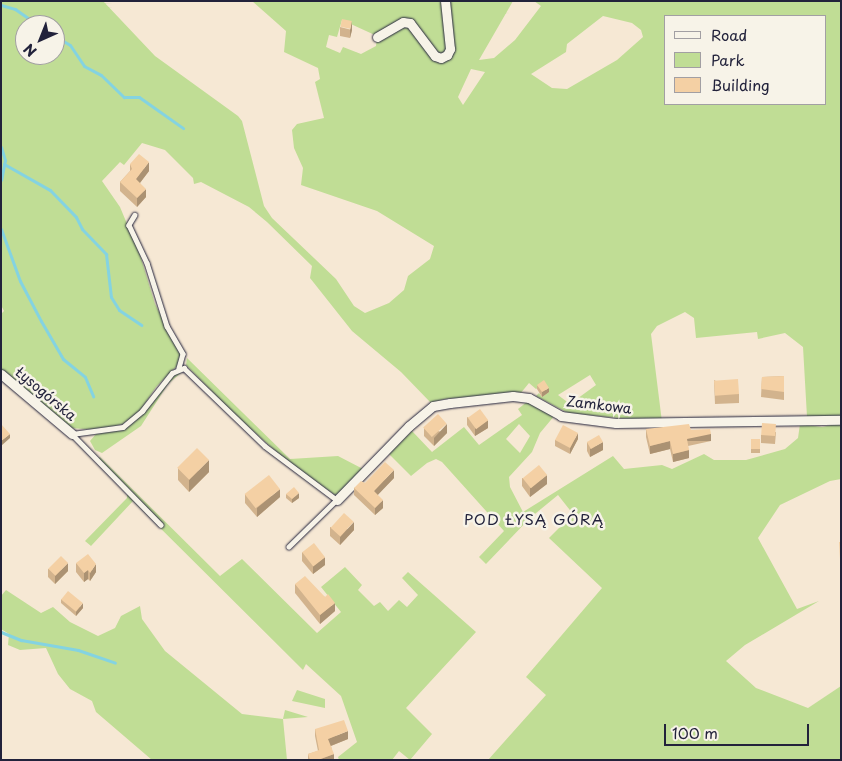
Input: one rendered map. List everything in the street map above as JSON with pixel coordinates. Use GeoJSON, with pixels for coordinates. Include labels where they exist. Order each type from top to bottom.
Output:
{"type":"FeatureCollection","features":[{"type":"Feature","properties":{"kind":"street"},"geometry":{"type":"LineString","coordinates":[[377,37],[403,22],[410,23],[435,56],[440,58],[446,55],[450,49],[445,1]]}},
{"type":"Feature","properties":{"kind":"street","name":"Łysogórska"},"geometry":{"type":"LineString","coordinates":[[1,374],[72,434]]}},
{"type":"Feature","properties":{"kind":"street","name":"Zamkowa"},"geometry":{"type":"LineString","coordinates":[[337,500],[409,426],[433,406],[450,403],[526,398],[561,416],[616,422],[841,420]]}},
{"type":"Feature","properties":{"kind":"lane"},"geometry":{"type":"LineString","coordinates":[[72,434],[123,427],[142,411],[162,382],[179,368],[182,354],[167,326],[147,263],[129,225],[135,214]]}},
{"type":"Feature","properties":{"kind":"lane"},"geometry":{"type":"LineString","coordinates":[[179,368],[188,370],[277,456],[337,500],[289,547]]}},
{"type":"Feature","properties":{"kind":"lane"},"geometry":{"type":"LineString","coordinates":[[72,434],[161,525]]}},
{"type":"Feature","properties":{"kind":"green space"},"geometry":{"type":"Polygon","coordinates":[[[1,1],[103,1],[155,56],[238,116],[242,121],[264,206],[272,218],[336,279],[354,306],[365,313],[389,303],[404,290],[408,276],[430,259],[434,246],[377,211],[301,185],[303,168],[294,148],[292,130],[297,124],[324,118],[315,82],[320,79],[318,68],[284,52],[286,31],[252,1],[513,1],[479,60],[494,58],[515,40],[541,6],[534,1],[841,1],[841,417],[807,417],[803,347],[785,333],[758,339],[757,332],[696,338],[694,318],[685,312],[657,326],[651,334],[662,422],[568,413],[536,396],[539,393],[542,397],[549,392],[544,384],[536,389],[529,383],[520,394],[444,399],[432,404],[401,372],[352,331],[310,278],[312,266],[267,222],[249,207],[201,182],[194,184],[193,178],[165,150],[142,143],[124,165],[120,162],[102,181],[120,207],[140,255],[155,304],[180,353],[180,363],[156,387],[140,411],[123,424],[100,430],[70,428],[1,371],[1,314],[4,311],[1,305],[1,1]],[[603,16],[567,44],[566,52],[531,74],[552,88],[567,89],[617,60],[643,37],[641,30],[632,23],[603,16]],[[342,20],[337,37],[329,35],[326,47],[340,53],[343,47],[361,54],[376,46],[377,36],[342,20]],[[471,69],[458,97],[463,105],[485,72],[471,69]],[[590,375],[558,395],[570,404],[596,385],[590,375]]]}},
{"type":"Feature","properties":{"kind":"green space"},"geometry":{"type":"Polygon","coordinates":[[[187,358],[290,459],[338,456],[365,470],[343,492],[335,495],[287,461],[233,413],[186,365],[187,358]]]}},
{"type":"Feature","properties":{"kind":"green space"},"geometry":{"type":"Polygon","coordinates":[[[181,370],[182,372],[168,384],[141,426],[102,453],[95,450],[90,441],[96,434],[125,428],[143,414],[165,383],[181,370]]]}},
{"type":"Feature","properties":{"kind":"green space"},"geometry":{"type":"Polygon","coordinates":[[[528,401],[555,415],[540,433],[532,452],[509,477],[510,487],[523,512],[613,456],[624,469],[662,465],[672,469],[704,454],[714,460],[746,460],[785,449],[798,438],[800,424],[822,427],[841,423],[841,479],[830,481],[780,505],[758,538],[797,609],[819,601],[745,645],[726,661],[756,688],[808,708],[841,686],[841,760],[488,760],[546,695],[526,677],[602,588],[549,538],[573,514],[558,495],[530,518],[486,564],[479,557],[504,531],[442,462],[436,459],[427,463],[411,476],[389,454],[412,431],[432,452],[464,427],[479,445],[522,415],[518,409],[528,401]],[[519,424],[506,439],[520,453],[530,436],[519,424]]]}},
{"type":"Feature","properties":{"kind":"green space"},"geometry":{"type":"Polygon","coordinates":[[[100,457],[220,576],[242,559],[317,633],[341,612],[321,587],[345,567],[362,585],[358,590],[374,606],[380,602],[388,611],[399,600],[407,607],[418,595],[402,578],[408,572],[476,632],[406,708],[432,734],[410,760],[399,751],[392,760],[339,760],[338,757],[357,742],[341,696],[306,664],[303,670],[133,501],[91,546],[85,541],[127,498],[127,494],[95,461],[100,457]]]}},
{"type":"Feature","properties":{"kind":"green space"},"geometry":{"type":"Polygon","coordinates":[[[6,590],[41,613],[53,607],[70,622],[98,636],[115,628],[121,616],[140,606],[142,619],[165,651],[242,714],[283,719],[287,760],[152,760],[96,712],[92,701],[70,689],[58,674],[46,648],[20,650],[8,645],[9,634],[1,629],[1,596],[6,590]]]}},
{"type":"Feature","properties":{"kind":"green space"},"geometry":{"type":"Polygon","coordinates":[[[297,690],[325,699],[325,708],[292,701],[297,690]]]}},
{"type":"Feature","properties":{"kind":"green space"},"geometry":{"type":"Polygon","coordinates":[[[285,710],[308,717],[283,719],[285,710]]]}},
{"type":"Feature","properties":{"kind":"building"},"geometry":{"type":"Polygon","coordinates":[[[342,19],[352,21],[350,29],[340,27],[342,19]]]}},
{"type":"Feature","properties":{"kind":"building"},"geometry":{"type":"Polygon","coordinates":[[[139,154],[149,162],[136,179],[146,189],[137,198],[120,182],[132,169],[130,164],[139,154]]]}},
{"type":"Feature","properties":{"kind":"building"},"geometry":{"type":"Polygon","coordinates":[[[784,376],[784,392],[761,389],[762,377],[784,376]]]}},
{"type":"Feature","properties":{"kind":"building"},"geometry":{"type":"Polygon","coordinates":[[[738,379],[739,394],[715,396],[714,381],[738,379]]]}},
{"type":"Feature","properties":{"kind":"building"},"geometry":{"type":"Polygon","coordinates":[[[544,380],[549,388],[542,392],[537,385],[544,380]]]}},
{"type":"Feature","properties":{"kind":"building"},"geometry":{"type":"Polygon","coordinates":[[[480,409],[488,420],[476,429],[468,418],[480,409]]]}},
{"type":"Feature","properties":{"kind":"building"},"geometry":{"type":"Polygon","coordinates":[[[438,414],[447,424],[432,437],[423,427],[438,414]]]}},
{"type":"Feature","properties":{"kind":"building"},"geometry":{"type":"Polygon","coordinates":[[[762,423],[776,424],[775,436],[761,435],[762,423]]]}},
{"type":"Feature","properties":{"kind":"building"},"geometry":{"type":"Polygon","coordinates":[[[1,424],[10,434],[1,441],[1,424]]]}},
{"type":"Feature","properties":{"kind":"building"},"geometry":{"type":"Polygon","coordinates":[[[689,424],[691,430],[710,429],[711,434],[687,439],[689,450],[673,454],[670,441],[650,446],[646,429],[689,424]]]}},
{"type":"Feature","properties":{"kind":"building"},"geometry":{"type":"Polygon","coordinates":[[[563,425],[578,433],[570,448],[555,440],[563,425]]]}},
{"type":"Feature","properties":{"kind":"building"},"geometry":{"type":"Polygon","coordinates":[[[599,435],[603,442],[591,449],[587,442],[599,435]]]}},
{"type":"Feature","properties":{"kind":"building"},"geometry":{"type":"Polygon","coordinates":[[[751,439],[760,439],[760,449],[751,449],[751,439]]]}},
{"type":"Feature","properties":{"kind":"building"},"geometry":{"type":"Polygon","coordinates":[[[197,448],[209,460],[189,480],[177,468],[197,448]]]}},
{"type":"Feature","properties":{"kind":"building"},"geometry":{"type":"Polygon","coordinates":[[[385,462],[394,470],[374,491],[383,500],[375,508],[354,488],[361,481],[365,483],[385,462]]]}},
{"type":"Feature","properties":{"kind":"building"},"geometry":{"type":"Polygon","coordinates":[[[539,465],[547,475],[531,488],[523,478],[539,465]]]}},
{"type":"Feature","properties":{"kind":"building"},"geometry":{"type":"Polygon","coordinates":[[[269,475],[280,489],[256,508],[245,494],[269,475]]]}},
{"type":"Feature","properties":{"kind":"building"},"geometry":{"type":"Polygon","coordinates":[[[294,487],[299,493],[292,499],[286,494],[294,487]]]}},
{"type":"Feature","properties":{"kind":"building"},"geometry":{"type":"Polygon","coordinates":[[[344,513],[354,522],[340,537],[331,528],[344,513]]]}},
{"type":"Feature","properties":{"kind":"building"},"geometry":{"type":"Polygon","coordinates":[[[839,542],[841,542],[841,559],[840,559],[839,542]]]}},
{"type":"Feature","properties":{"kind":"building"},"geometry":{"type":"Polygon","coordinates":[[[314,543],[325,557],[313,566],[302,552],[314,543]]]}},
{"type":"Feature","properties":{"kind":"building"},"geometry":{"type":"Polygon","coordinates":[[[88,554],[96,564],[90,573],[88,570],[84,573],[76,563],[88,554]]]}},
{"type":"Feature","properties":{"kind":"building"},"geometry":{"type":"Polygon","coordinates":[[[61,556],[68,563],[55,576],[48,569],[61,556]]]}},
{"type":"Feature","properties":{"kind":"building"},"geometry":{"type":"Polygon","coordinates":[[[305,576],[325,597],[328,594],[335,603],[320,615],[295,584],[305,576]]]}},
{"type":"Feature","properties":{"kind":"building"},"geometry":{"type":"Polygon","coordinates":[[[68,591],[83,603],[76,612],[61,600],[68,591]]]}},
{"type":"Feature","properties":{"kind":"building"},"geometry":{"type":"Polygon","coordinates":[[[344,720],[348,731],[328,739],[334,754],[318,760],[310,760],[308,754],[319,750],[315,729],[344,720]]]}},
{"type":"Feature","properties":{"kind":"waterway"},"geometry":{"type":"LineString","coordinates":[[1,5],[15,9],[24,15]]}},
{"type":"Feature","properties":{"kind":"waterway"},"geometry":{"type":"LineString","coordinates":[[65,42],[70,45],[84,66],[101,75],[124,97],[139,97],[183,128]]}},
{"type":"Feature","properties":{"kind":"waterway"},"geometry":{"type":"LineString","coordinates":[[1,147],[5,160],[1,180]]}},
{"type":"Feature","properties":{"kind":"waterway"},"geometry":{"type":"LineString","coordinates":[[4,164],[50,190],[76,217],[82,229],[106,254],[111,297],[119,310],[141,325]]}},
{"type":"Feature","properties":{"kind":"waterway"},"geometry":{"type":"LineString","coordinates":[[1,229],[20,281],[41,321],[63,359],[85,377],[93,396]]}},
{"type":"Feature","properties":{"kind":"waterway"},"geometry":{"type":"LineString","coordinates":[[1,632],[21,640],[78,650],[115,663]]}},
{"type":"Feature","properties":{"kind":"district","name":"POD ŁYSĄ GÓRĄ"},"geometry":{"type":"Point","coordinates":[534,519]}}]}
